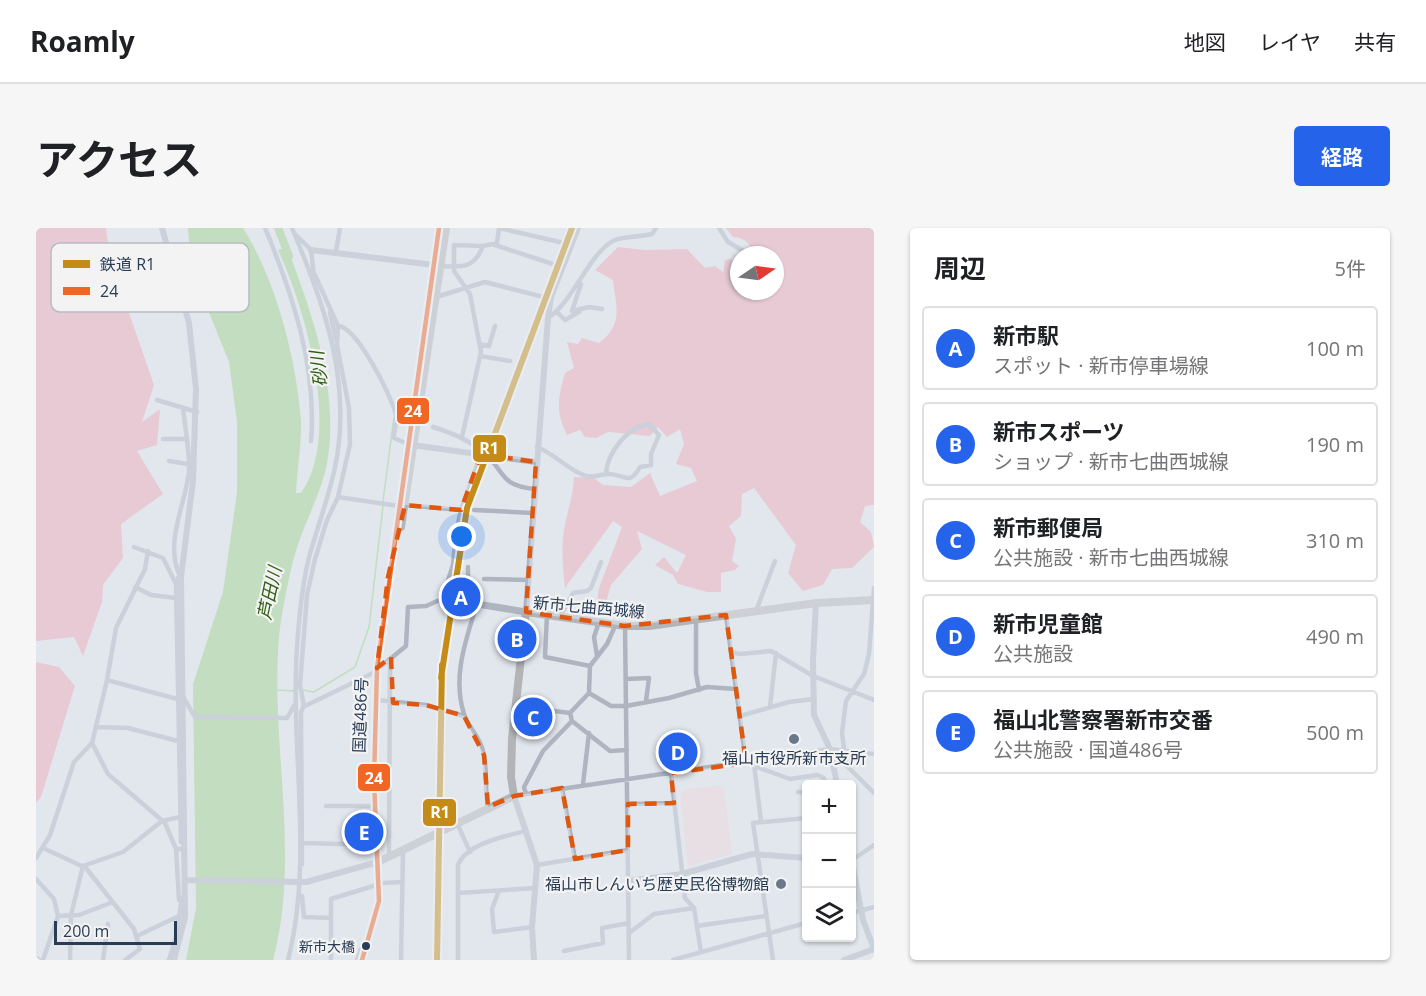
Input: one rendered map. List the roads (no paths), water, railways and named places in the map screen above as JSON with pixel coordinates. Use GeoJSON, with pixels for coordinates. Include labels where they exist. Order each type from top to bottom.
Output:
{"type":"FeatureCollection","features":[{"type":"Feature","properties":{"kind":"highway","name":"国道486号"},"geometry":{"type":"LineString","coordinates":[[411,445],[436,297],[439,228]]}},
{"type":"Feature","properties":{"kind":"highway","name":"国道486号"},"geometry":{"type":"LineString","coordinates":[[362,960],[375,917],[379,884],[375,806],[374,700],[377,668],[388,577],[402,506],[437,265],[446,228]]}},
{"type":"Feature","properties":{"kind":"main road","name":"新市七曲西城線"},"geometry":{"type":"LineString","coordinates":[[514,796],[511,777],[515,706],[526,612],[625,626],[649,626],[816,603],[873,600]]}},
{"type":"Feature","properties":{"kind":"main road"},"geometry":{"type":"LineString","coordinates":[[477,604],[526,612]]}},
{"type":"Feature","properties":{"kind":"main road"},"geometry":{"type":"LineString","coordinates":[[378,862],[514,796]]}},
{"type":"Feature","properties":{"kind":"street"},"geometry":{"type":"LineString","coordinates":[[162,228],[166,243]]}},
{"type":"Feature","properties":{"kind":"street"},"geometry":{"type":"LineString","coordinates":[[265,228],[294,302],[309,386],[311,441]]}},
{"type":"Feature","properties":{"kind":"street"},"geometry":{"type":"LineString","coordinates":[[336,251],[340,228]]}},
{"type":"Feature","properties":{"kind":"street"},"geometry":{"type":"LineString","coordinates":[[495,245],[499,228],[564,243]]}},
{"type":"Feature","properties":{"kind":"street"},"geometry":{"type":"LineString","coordinates":[[462,437],[480,356],[470,294],[454,271],[454,245],[495,245],[556,265],[570,228]]}},
{"type":"Feature","properties":{"kind":"street"},"geometry":{"type":"LineString","coordinates":[[526,612],[548,318],[551,299],[578,228]]}},
{"type":"Feature","properties":{"kind":"street"},"geometry":{"type":"LineString","coordinates":[[548,318],[557,312],[597,256],[615,240],[652,234],[656,228]]}},
{"type":"Feature","properties":{"kind":"street"},"geometry":{"type":"LineString","coordinates":[[719,228],[728,242],[735,246]]}},
{"type":"Feature","properties":{"kind":"street"},"geometry":{"type":"LineString","coordinates":[[293,230],[311,250],[313,277],[323,290],[338,326],[337,345]]}},
{"type":"Feature","properties":{"kind":"street"},"geometry":{"type":"LineString","coordinates":[[293,230],[313,277],[333,350],[340,401],[340,441],[334,480],[306,573],[298,637],[296,692],[299,885],[304,917],[331,918]]}},
{"type":"Feature","properties":{"kind":"street"},"geometry":{"type":"LineString","coordinates":[[311,250],[464,267],[476,260],[483,246]]}},
{"type":"Feature","properties":{"kind":"street"},"geometry":{"type":"LineString","coordinates":[[582,279],[572,311],[589,307],[602,309]]}},
{"type":"Feature","properties":{"kind":"street"},"geometry":{"type":"LineString","coordinates":[[436,297],[465,286],[485,282],[551,299]]}},
{"type":"Feature","properties":{"kind":"street"},"geometry":{"type":"LineString","coordinates":[[288,960],[296,922],[302,843],[301,712],[304,706],[300,685],[307,595],[327,520],[338,497],[350,444],[349,408],[337,345],[323,290]]}},
{"type":"Feature","properties":{"kind":"street"},"geometry":{"type":"LineString","coordinates":[[557,312],[565,320],[580,310]]}},
{"type":"Feature","properties":{"kind":"street"},"geometry":{"type":"LineString","coordinates":[[174,960],[185,917],[186,880],[176,584],[180,576],[193,481],[197,412],[195,363],[186,312]]}},
{"type":"Feature","properties":{"kind":"street"},"geometry":{"type":"LineString","coordinates":[[338,326],[349,329],[374,364],[398,418],[394,438],[411,445],[536,462]]}},
{"type":"Feature","properties":{"kind":"street"},"geometry":{"type":"LineString","coordinates":[[479,344],[489,346],[495,326]]}},
{"type":"Feature","properties":{"kind":"street"},"geometry":{"type":"LineString","coordinates":[[480,356],[510,361]]}},
{"type":"Feature","properties":{"kind":"street"},"geometry":{"type":"LineString","coordinates":[[157,400],[197,412]]}},
{"type":"Feature","properties":{"kind":"street"},"geometry":{"type":"LineString","coordinates":[[180,915],[178,717],[180,576],[176,528],[188,464],[183,408]]}},
{"type":"Feature","properties":{"kind":"street"},"geometry":{"type":"LineString","coordinates":[[537,447],[561,465],[585,476],[606,474],[625,479],[632,478],[640,467],[651,465],[651,454],[659,435],[657,430],[649,424],[634,428],[612,453],[606,474]]}},
{"type":"Feature","properties":{"kind":"street"},"geometry":{"type":"LineString","coordinates":[[432,427],[462,437],[484,454],[511,484],[534,489]]}},
{"type":"Feature","properties":{"kind":"street"},"geometry":{"type":"LineString","coordinates":[[163,439],[187,439]]}},
{"type":"Feature","properties":{"kind":"street"},"geometry":{"type":"LineString","coordinates":[[296,716],[304,706],[373,673],[390,660],[406,646],[408,607],[426,606],[442,599],[453,565],[461,510],[484,454]]}},
{"type":"Feature","properties":{"kind":"street"},"geometry":{"type":"LineString","coordinates":[[169,461],[188,464]]}},
{"type":"Feature","properties":{"kind":"street"},"geometry":{"type":"LineString","coordinates":[[338,497],[402,506],[461,510]]}},
{"type":"Feature","properties":{"kind":"street"},"geometry":{"type":"LineString","coordinates":[[474,510],[533,513]]}},
{"type":"Feature","properties":{"kind":"street"},"geometry":{"type":"LineString","coordinates":[[134,547],[163,558],[176,584]]}},
{"type":"Feature","properties":{"kind":"street"},"geometry":{"type":"LineString","coordinates":[[36,858],[50,835],[74,762],[92,743],[107,680],[116,628],[145,569],[148,551]]}},
{"type":"Feature","properties":{"kind":"street"},"geometry":{"type":"LineString","coordinates":[[756,611],[775,561]]}},
{"type":"Feature","properties":{"kind":"street"},"geometry":{"type":"LineString","coordinates":[[560,617],[573,593],[587,591],[591,588],[601,562]]}},
{"type":"Feature","properties":{"kind":"street"},"geometry":{"type":"LineString","coordinates":[[468,567],[468,599],[477,604],[459,669],[464,716],[481,743],[484,755],[485,793],[488,807]]}},
{"type":"Feature","properties":{"kind":"street"},"geometry":{"type":"LineString","coordinates":[[483,579],[528,580]]}},
{"type":"Feature","properties":{"kind":"street"},"geometry":{"type":"LineString","coordinates":[[135,587],[151,595],[176,598]]}},
{"type":"Feature","properties":{"kind":"street"},"geometry":{"type":"LineString","coordinates":[[874,588],[869,654],[864,674],[846,701],[842,733],[846,765],[874,793]]}},
{"type":"Feature","properties":{"kind":"street"},"geometry":{"type":"LineString","coordinates":[[816,603],[813,676],[816,722],[830,749],[836,780]]}},
{"type":"Feature","properties":{"kind":"street"},"geometry":{"type":"LineString","coordinates":[[547,615],[545,657],[590,666]]}},
{"type":"Feature","properties":{"kind":"street"},"geometry":{"type":"LineString","coordinates":[[726,615],[746,763]]}},
{"type":"Feature","properties":{"kind":"street"},"geometry":{"type":"LineString","coordinates":[[696,619],[696,673],[699,690]]}},
{"type":"Feature","properties":{"kind":"street"},"geometry":{"type":"LineString","coordinates":[[597,656],[594,638],[599,622]]}},
{"type":"Feature","properties":{"kind":"street"},"geometry":{"type":"LineString","coordinates":[[570,713],[589,693],[590,666],[607,644],[616,624]]}},
{"type":"Feature","properties":{"kind":"street"},"geometry":{"type":"LineString","coordinates":[[625,626],[629,960]]}},
{"type":"Feature","properties":{"kind":"street"},"geometry":{"type":"LineString","coordinates":[[731,652],[776,653],[813,676],[874,700]]}},
{"type":"Feature","properties":{"kind":"street"},"geometry":{"type":"LineString","coordinates":[[770,706],[776,653]]}},
{"type":"Feature","properties":{"kind":"street"},"geometry":{"type":"LineString","coordinates":[[389,858],[390,660]]}},
{"type":"Feature","properties":{"kind":"street"},"geometry":{"type":"LineString","coordinates":[[626,679],[649,678],[646,701]]}},
{"type":"Feature","properties":{"kind":"street"},"geometry":{"type":"LineString","coordinates":[[107,680],[180,698],[195,717],[287,718],[296,702]]}},
{"type":"Feature","properties":{"kind":"street"},"geometry":{"type":"LineString","coordinates":[[589,693],[611,706],[626,706],[699,690],[736,689]]}},
{"type":"Feature","properties":{"kind":"street"},"geometry":{"type":"LineString","coordinates":[[296,692],[304,706]]}},
{"type":"Feature","properties":{"kind":"street"},"geometry":{"type":"LineString","coordinates":[[740,716],[770,706],[814,699]]}},
{"type":"Feature","properties":{"kind":"street"},"geometry":{"type":"LineString","coordinates":[[374,700],[449,709],[464,716]]}},
{"type":"Feature","properties":{"kind":"street"},"geometry":{"type":"LineString","coordinates":[[515,706],[570,713]]}},
{"type":"Feature","properties":{"kind":"street"},"geometry":{"type":"LineString","coordinates":[[570,713],[573,721],[610,751],[627,750]]}},
{"type":"Feature","properties":{"kind":"street"},"geometry":{"type":"LineString","coordinates":[[526,794],[524,787],[543,751],[573,721]]}},
{"type":"Feature","properties":{"kind":"street"},"geometry":{"type":"LineString","coordinates":[[96,727],[128,728],[178,741]]}},
{"type":"Feature","properties":{"kind":"street"},"geometry":{"type":"LineString","coordinates":[[583,784],[589,734]]}},
{"type":"Feature","properties":{"kind":"street"},"geometry":{"type":"LineString","coordinates":[[92,743],[108,774],[162,821],[170,830],[179,849],[186,880],[170,960]]}},
{"type":"Feature","properties":{"kind":"street"},"geometry":{"type":"LineString","coordinates":[[534,960],[532,927],[537,866],[514,796],[627,777],[754,763],[830,749],[874,754]]}},
{"type":"Feature","properties":{"kind":"street"},"geometry":{"type":"LineString","coordinates":[[754,763],[790,779],[817,775],[824,777],[825,780]]}},
{"type":"Feature","properties":{"kind":"street"},"geometry":{"type":"LineString","coordinates":[[754,763],[761,821]]}},
{"type":"Feature","properties":{"kind":"street"},"geometry":{"type":"LineString","coordinates":[[671,773],[685,898],[694,908],[701,952]]}},
{"type":"Feature","properties":{"kind":"street"},"geometry":{"type":"LineString","coordinates":[[562,788],[575,859]]}},
{"type":"Feature","properties":{"kind":"street"},"geometry":{"type":"LineString","coordinates":[[798,792],[802,792]]}},
{"type":"Feature","properties":{"kind":"street"},"geometry":{"type":"LineString","coordinates":[[628,804],[674,803]]}},
{"type":"Feature","properties":{"kind":"street"},"geometry":{"type":"LineString","coordinates":[[326,806],[375,806]]}},
{"type":"Feature","properties":{"kind":"street"},"geometry":{"type":"LineString","coordinates":[[83,866],[123,852],[162,821],[180,818]]}},
{"type":"Feature","properties":{"kind":"street"},"geometry":{"type":"LineString","coordinates":[[773,960],[753,823],[802,818]]}},
{"type":"Feature","properties":{"kind":"street"},"geometry":{"type":"LineString","coordinates":[[458,823],[470,852]]}},
{"type":"Feature","properties":{"kind":"street"},"geometry":{"type":"LineString","coordinates":[[458,960],[458,866],[460,859],[502,837],[526,831]]}},
{"type":"Feature","properties":{"kind":"street"},"geometry":{"type":"LineString","coordinates":[[302,843],[377,845]]}},
{"type":"Feature","properties":{"kind":"street"},"geometry":{"type":"LineString","coordinates":[[856,858],[874,845]]}},
{"type":"Feature","properties":{"kind":"street"},"geometry":{"type":"LineString","coordinates":[[43,848],[83,866],[117,904],[137,936],[140,949],[125,960]]}},
{"type":"Feature","properties":{"kind":"street"},"geometry":{"type":"LineString","coordinates":[[537,866],[628,850]]}},
{"type":"Feature","properties":{"kind":"street"},"geometry":{"type":"LineString","coordinates":[[401,960],[403,851]]}},
{"type":"Feature","properties":{"kind":"street"},"geometry":{"type":"LineString","coordinates":[[628,881],[682,874],[757,854],[802,858]]}},
{"type":"Feature","properties":{"kind":"street"},"geometry":{"type":"LineString","coordinates":[[186,880],[299,885],[378,862]]}},
{"type":"Feature","properties":{"kind":"street"},"geometry":{"type":"LineString","coordinates":[[70,960],[71,915],[83,866]]}},
{"type":"Feature","properties":{"kind":"street"},"geometry":{"type":"LineString","coordinates":[[36,879],[54,899],[58,916],[43,960]]}},
{"type":"Feature","properties":{"kind":"street"},"geometry":{"type":"LineString","coordinates":[[331,960],[331,899],[379,884],[403,882]]}},
{"type":"Feature","properties":{"kind":"street"},"geometry":{"type":"LineString","coordinates":[[844,960],[874,949],[861,911],[856,883]]}},
{"type":"Feature","properties":{"kind":"street"},"geometry":{"type":"LineString","coordinates":[[458,893],[536,888]]}},
{"type":"Feature","properties":{"kind":"street"},"geometry":{"type":"LineString","coordinates":[[498,892],[492,909],[494,932],[532,927]]}},
{"type":"Feature","properties":{"kind":"street"},"geometry":{"type":"LineString","coordinates":[[58,916],[91,911],[113,902]]}},
{"type":"Feature","properties":{"kind":"street"},"geometry":{"type":"LineString","coordinates":[[856,912],[874,907]]}},
{"type":"Feature","properties":{"kind":"street"},"geometry":{"type":"LineString","coordinates":[[629,933],[654,914],[694,908]]}},
{"type":"Feature","properties":{"kind":"street"},"geometry":{"type":"LineString","coordinates":[[137,936],[180,915]]}},
{"type":"Feature","properties":{"kind":"street"},"geometry":{"type":"LineString","coordinates":[[697,926],[766,916]]}},
{"type":"Feature","properties":{"kind":"street"},"geometry":{"type":"LineString","coordinates":[[564,951],[603,943],[602,928],[629,923]]}},
{"type":"Feature","properties":{"kind":"street"},"geometry":{"type":"LineString","coordinates":[[103,960],[108,924]]}},
{"type":"Feature","properties":{"kind":"street"},"geometry":{"type":"LineString","coordinates":[[673,960],[802,925]]}},
{"type":"Feature","properties":{"kind":"street"},"geometry":{"type":"LineString","coordinates":[[357,960],[361,949],[365,950]]}},
{"type":"Feature","properties":{"kind":"water","name":"芦田川"},"geometry":{"type":"Polygon","coordinates":[[[188,228],[243,228],[265,271],[275,295],[289,346],[298,396],[301,428],[296,493],[301,493],[313,468],[319,439],[319,406],[308,338],[289,275],[278,250],[287,247],[306,298],[327,380],[330,436],[327,463],[294,558],[284,601],[279,638],[278,718],[285,840],[281,920],[273,960],[186,960],[196,908],[193,684],[223,592],[237,492],[237,422],[229,362],[209,312],[249,312],[249,243],[189,243],[188,228]]]}},
{"type":"Feature","properties":{"kind":"waterway","name":"砂川"},"geometry":{"type":"LineString","coordinates":[[278,228],[289,256]]}},
{"type":"Feature","properties":{"kind":"waterway"},"geometry":{"type":"LineString","coordinates":[[383,501],[394,417]]}},
{"type":"Feature","properties":{"kind":"waterway"},"geometry":{"type":"LineString","coordinates":[[303,690],[314,692],[355,667],[369,627],[383,506]]}},
{"type":"Feature","properties":{"kind":"waterway"},"geometry":{"type":"LineString","coordinates":[[276,690],[295,691]]}},
{"type":"Feature","properties":{"kind":"rail line","name":"R1"},"geometry":{"type":"LineString","coordinates":[[441,678],[467,508],[572,228]]}},
{"type":"Feature","properties":{"kind":"rail line","name":"R1"},"geometry":{"type":"LineString","coordinates":[[437,960],[442,665]]}},
{"type":"Feature","properties":{"kind":"place","name":"新市駅"},"geometry":{"type":"Point","coordinates":[461,597]}},
{"type":"Feature","properties":{"kind":"place","name":"新市スポーツ"},"geometry":{"type":"Point","coordinates":[517,639]}},
{"type":"Feature","properties":{"kind":"place","name":"新市郵便局"},"geometry":{"type":"Point","coordinates":[533,717]}},
{"type":"Feature","properties":{"kind":"place","name":"福山市役所新市支所"},"geometry":{"type":"Point","coordinates":[794,739]}},
{"type":"Feature","properties":{"kind":"place","name":"新市児童館"},"geometry":{"type":"Point","coordinates":[678,752]}},
{"type":"Feature","properties":{"kind":"place","name":"福山北警察署新市交番"},"geometry":{"type":"Point","coordinates":[364,832]}},
{"type":"Feature","properties":{"kind":"place","name":"福山市しんいち歴史民俗博物館"},"geometry":{"type":"Point","coordinates":[781,884]}},
{"type":"Feature","properties":{"kind":"place","name":"新市大橋"},"geometry":{"type":"Point","coordinates":[366,946]}}]}
